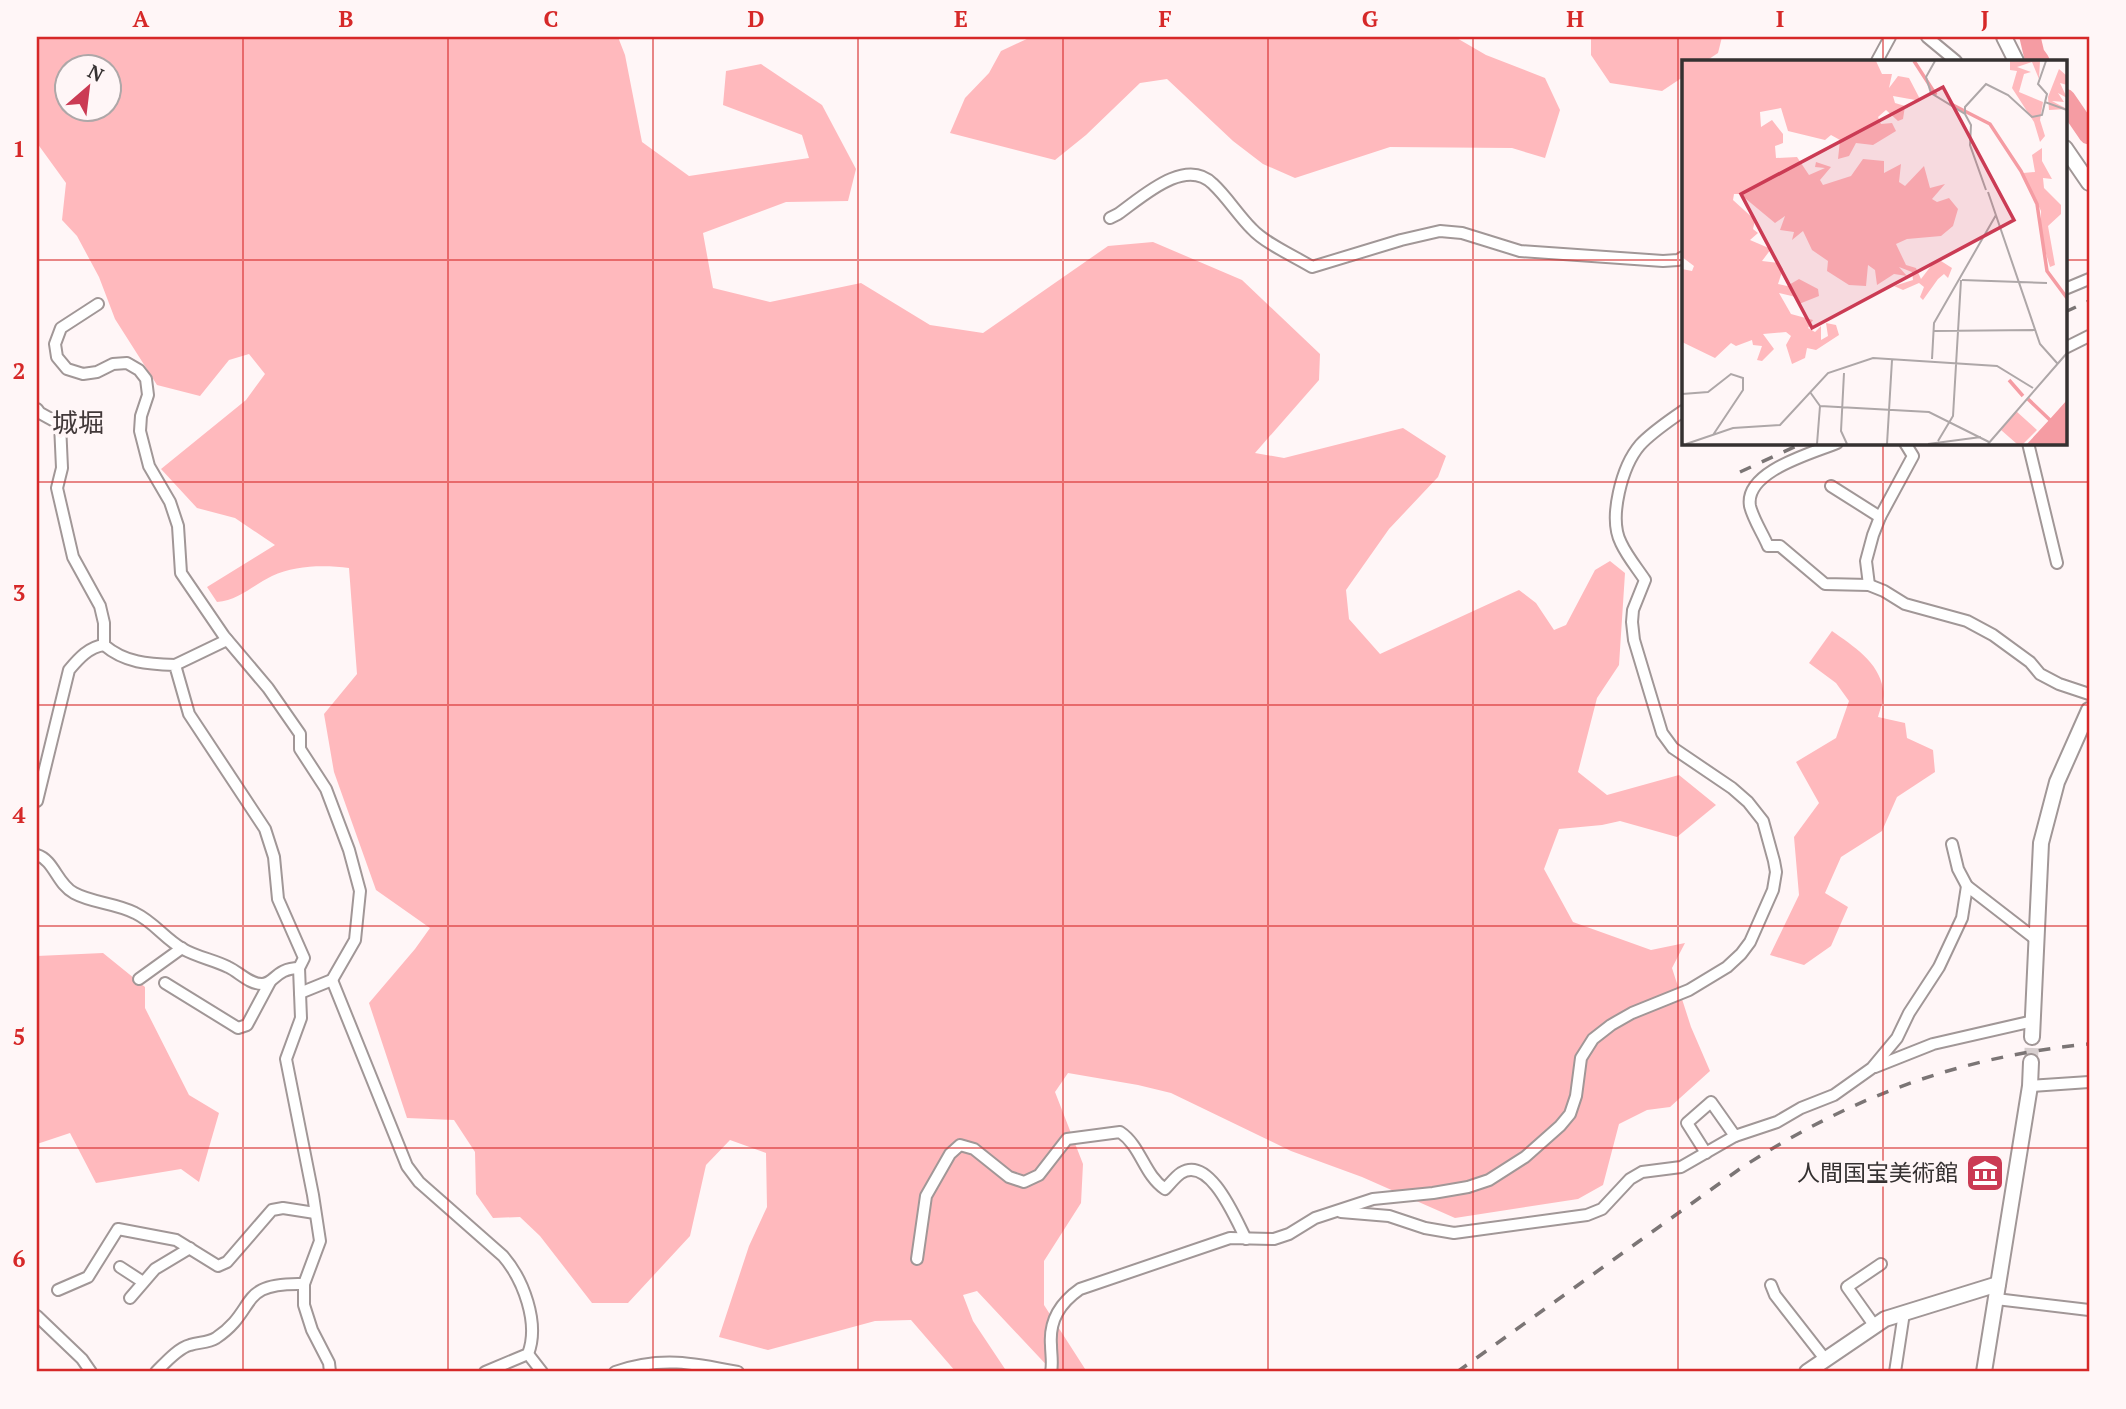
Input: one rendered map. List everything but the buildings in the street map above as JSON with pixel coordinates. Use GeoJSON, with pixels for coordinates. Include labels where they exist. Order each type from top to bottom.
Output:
{"type":"FeatureCollection","features":[{"type":"Feature","properties":{"kind":"street"},"geometry":{"type":"LineString","coordinates":[[1878,60],[1890,37]]}},
{"type":"Feature","properties":{"kind":"street"},"geometry":{"type":"LineString","coordinates":[[1927,37],[1955,60]]}},
{"type":"Feature","properties":{"kind":"street"},"geometry":{"type":"LineString","coordinates":[[2004,37],[2016,60]]}},
{"type":"Feature","properties":{"kind":"street"},"geometry":{"type":"LineString","coordinates":[[2066,149],[2089,183]]}},
{"type":"Feature","properties":{"kind":"street"},"geometry":{"type":"LineString","coordinates":[[1110,218],[1118,215],[1163,181],[1182,175],[1198,176],[1212,181],[1254,232],[1312,267],[1440,231],[1462,233],[1520,251],[1663,261],[1682,258]]}},
{"type":"Feature","properties":{"kind":"street"},"geometry":{"type":"LineString","coordinates":[[2066,289],[2089,279]]}},
{"type":"Feature","properties":{"kind":"street"},"geometry":{"type":"LineString","coordinates":[[98,304],[61,328],[55,344],[57,357],[67,369],[83,374],[97,372],[113,364],[127,363],[139,370],[146,379],[148,395],[139,431],[149,466],[170,502],[178,526],[181,573],[227,640],[268,688],[300,734],[300,749],[326,789],[349,850],[360,891],[355,940],[332,981],[300,993]]}},
{"type":"Feature","properties":{"kind":"street"},"geometry":{"type":"LineString","coordinates":[[2066,348],[2089,336]]}},
{"type":"Feature","properties":{"kind":"street"},"geometry":{"type":"LineString","coordinates":[[37,409],[60,424],[62,468],[57,488],[74,557],[100,606],[104,622],[104,645],[116,656],[142,664],[175,665],[227,640]]}},
{"type":"Feature","properties":{"kind":"street"},"geometry":{"type":"LineString","coordinates":[[1051,1372],[1050,1338],[1054,1317],[1065,1301],[1080,1289],[1230,1238],[1274,1238],[1289,1234],[1315,1218],[1373,1199],[1468,1187],[1489,1180],[1525,1157],[1570,1114],[1576,1096],[1581,1058],[1593,1039],[1632,1013],[1689,990],[1727,967],[1750,942],[1773,890],[1776,872],[1763,821],[1732,788],[1673,747],[1661,733],[1634,640],[1633,610],[1645,580],[1620,542],[1616,524],[1617,495],[1633,453],[1682,412]]}},
{"type":"Feature","properties":{"kind":"street"},"geometry":{"type":"LineString","coordinates":[[1834,444],[1774,468],[1754,489],[1750,505],[1768,546],[1780,546],[1825,584],[1869,584],[1905,604],[1967,621],[1993,635],[2029,662],[2040,674],[2089,694]]}},
{"type":"Feature","properties":{"kind":"street"},"geometry":{"type":"LineString","coordinates":[[1869,584],[1866,561],[1880,517],[1913,456],[1906,444]]}},
{"type":"Feature","properties":{"kind":"street"},"geometry":{"type":"LineString","coordinates":[[2028,444],[2057,563]]}},
{"type":"Feature","properties":{"kind":"street"},"geometry":{"type":"LineString","coordinates":[[1832,486],[1880,517]]}},
{"type":"Feature","properties":{"kind":"street"},"geometry":{"type":"LineString","coordinates":[[37,801],[69,670],[81,656],[96,646],[104,645]]}},
{"type":"Feature","properties":{"kind":"street"},"geometry":{"type":"LineString","coordinates":[[175,665],[189,714],[265,829],[274,857],[278,899],[304,958],[299,968],[301,1018],[286,1059],[320,1241],[304,1284],[304,1305],[312,1330],[329,1363],[330,1372]]}},
{"type":"Feature","properties":{"kind":"street"},"geometry":{"type":"LineString","coordinates":[[2032,1037],[2041,843],[2057,782],[2089,710]]}},
{"type":"Feature","properties":{"kind":"street"},"geometry":{"type":"LineString","coordinates":[[1952,844],[1958,869],[1966,886],[2038,941]]}},
{"type":"Feature","properties":{"kind":"street"},"geometry":{"type":"LineString","coordinates":[[37,855],[48,862],[60,882],[74,893],[133,911],[149,920],[182,948],[230,967],[252,981],[262,984],[270,982]]}},
{"type":"Feature","properties":{"kind":"street"},"geometry":{"type":"LineString","coordinates":[[1872,1068],[1897,1038],[1909,1013],[1949,949],[1962,918],[1966,886]]}},
{"type":"Feature","properties":{"kind":"street"},"geometry":{"type":"LineString","coordinates":[[139,979],[182,948]]}},
{"type":"Feature","properties":{"kind":"street"},"geometry":{"type":"LineString","coordinates":[[165,983],[238,1028],[247,1025],[276,974],[288,968],[299,968]]}},
{"type":"Feature","properties":{"kind":"street"},"geometry":{"type":"LineString","coordinates":[[332,981],[407,1166],[419,1182],[503,1256],[514,1269],[529,1315],[532,1343],[528,1354],[485,1372]]}},
{"type":"Feature","properties":{"kind":"street"},"geometry":{"type":"LineString","coordinates":[[1333,1212],[1388,1216],[1425,1228],[1454,1233],[1587,1215],[1602,1209],[1630,1179],[1642,1172],[1681,1167],[1735,1136],[1777,1122],[1801,1108],[1834,1095],[1872,1068],[1933,1044],[2033,1021]]}},
{"type":"Feature","properties":{"kind":"street"},"geometry":{"type":"LineString","coordinates":[[1984,1372],[2030,1086],[2031,1062]]}},
{"type":"Feature","properties":{"kind":"street"},"geometry":{"type":"LineString","coordinates":[[2030,1086],[2089,1082]]}},
{"type":"Feature","properties":{"kind":"street"},"geometry":{"type":"LineString","coordinates":[[1706,1153],[1687,1123],[1711,1102],[1735,1136]]}},
{"type":"Feature","properties":{"kind":"street"},"geometry":{"type":"LineString","coordinates":[[917,1259],[926,1196],[950,1154],[960,1145],[974,1149],[1009,1177],[1024,1182],[1038,1175],[1067,1139],[1120,1132],[1131,1139],[1156,1183],[1165,1189],[1177,1176],[1190,1170],[1201,1172],[1211,1180],[1246,1239]]}},
{"type":"Feature","properties":{"kind":"street"},"geometry":{"type":"LineString","coordinates":[[58,1290],[88,1277],[118,1229],[176,1240],[218,1266],[227,1262],[272,1210],[283,1208],[315,1213]]}},
{"type":"Feature","properties":{"kind":"street"},"geometry":{"type":"LineString","coordinates":[[130,1298],[155,1269],[190,1248]]}},
{"type":"Feature","properties":{"kind":"street"},"geometry":{"type":"LineString","coordinates":[[1874,1325],[1847,1287],[1881,1264]]}},
{"type":"Feature","properties":{"kind":"street"},"geometry":{"type":"LineString","coordinates":[[120,1267],[143,1282]]}},
{"type":"Feature","properties":{"kind":"street"},"geometry":{"type":"LineString","coordinates":[[156,1372],[189,1345],[215,1339],[237,1318],[251,1297],[264,1287],[281,1283],[304,1284]]}},
{"type":"Feature","properties":{"kind":"street"},"geometry":{"type":"LineString","coordinates":[[1771,1285],[1775,1295],[1825,1359]]}},
{"type":"Feature","properties":{"kind":"street"},"geometry":{"type":"LineString","coordinates":[[1807,1372],[1874,1325],[1904,1312],[1997,1291],[2089,1310]]}},
{"type":"Feature","properties":{"kind":"street"},"geometry":{"type":"LineString","coordinates":[[1895,1372],[1904,1312]]}},
{"type":"Feature","properties":{"kind":"street"},"geometry":{"type":"LineString","coordinates":[[37,1316],[82,1359],[91,1372]]}},
{"type":"Feature","properties":{"kind":"street"},"geometry":{"type":"LineString","coordinates":[[528,1354],[542,1372]]}},
{"type":"Feature","properties":{"kind":"street"},"geometry":{"type":"LineString","coordinates":[[615,1372],[638,1365],[674,1361],[738,1372]]}},
{"type":"Feature","properties":{"kind":"shaded area"},"geometry":{"type":"Polygon","coordinates":[[[37,37],[618,37],[625,55],[642,142],[689,176],[809,158],[802,135],[723,105],[726,71],[761,64],[822,105],[856,169],[848,201],[786,202],[703,233],[713,288],[770,302],[861,283],[930,325],[983,333],[1108,246],[1153,242],[1242,280],[1320,354],[1319,380],[1255,453],[1284,458],[1403,428],[1446,456],[1438,477],[1389,529],[1346,590],[1349,619],[1380,654],[1519,590],[1536,603],[1554,630],[1566,625],[1595,570],[1610,561],[1625,573],[1619,665],[1597,698],[1578,772],[1607,795],[1679,775],[1716,805],[1677,837],[1620,821],[1559,829],[1544,869],[1573,922],[1651,950],[1685,943],[1672,968],[1691,1027],[1710,1071],[1670,1107],[1647,1110],[1619,1124],[1603,1185],[1578,1199],[1455,1218],[1362,1177],[1291,1151],[1171,1093],[1068,1073],[1055,1092],[1083,1164],[1081,1203],[1044,1261],[1044,1305],[1087,1372],[1053,1372],[977,1291],[963,1295],[973,1321],[1007,1372],[956,1372],[911,1320],[875,1321],[768,1350],[719,1337],[749,1246],[767,1207],[766,1153],[730,1140],[706,1165],[690,1236],[628,1303],[592,1303],[540,1236],[520,1217],[493,1218],[476,1194],[475,1152],[454,1120],[407,1118],[369,1003],[430,928],[376,890],[334,772],[324,714],[357,674],[349,568],[320,566],[281,572],[246,592],[217,602],[207,587],[275,545],[235,518],[197,508],[161,469],[246,400],[265,374],[249,354],[229,360],[200,396],[157,385],[115,319],[99,277],[77,236],[62,220],[66,183],[37,143],[37,37]]]}},
{"type":"Feature","properties":{"kind":"shaded area"},"geometry":{"type":"Polygon","coordinates":[[[1031,37],[1455,37],[1486,55],[1545,78],[1560,110],[1545,158],[1512,148],[1390,147],[1295,178],[1263,164],[1233,141],[1167,79],[1140,83],[1086,135],[1055,160],[950,133],[965,98],[989,73],[1001,51],[1031,37]]]}},
{"type":"Feature","properties":{"kind":"shaded area"},"geometry":{"type":"Polygon","coordinates":[[[1591,37],[1722,37],[1718,53],[1708,60],[1682,60],[1682,78],[1662,91],[1610,83],[1591,55],[1591,37]]]}},
{"type":"Feature","properties":{"kind":"shaded area"},"geometry":{"type":"Polygon","coordinates":[[[1832,631],[1864,656],[1881,679],[1883,700],[1878,717],[1905,723],[1907,738],[1933,750],[1935,772],[1897,797],[1882,831],[1841,857],[1825,893],[1848,907],[1831,946],[1804,965],[1770,955],[1799,895],[1794,837],[1819,803],[1796,762],[1836,738],[1849,701],[1836,683],[1809,663],[1832,631]]]}},
{"type":"Feature","properties":{"kind":"shaded area"},"geometry":{"type":"Polygon","coordinates":[[[103,953],[145,987],[145,1008],[189,1095],[219,1113],[199,1182],[181,1169],[96,1183],[70,1133],[37,1144],[37,956],[103,953]]]}},
{"type":"Feature","properties":{"kind":"shaded area"},"geometry":{"type":"Polygon","coordinates":[[[1117,1370],[1118,1372],[1087,1372],[1117,1370]]]}},
{"type":"Feature","properties":{"kind":"waterway"},"geometry":{"type":"LineString","coordinates":[[2030,37],[2038,60]]}},
{"type":"Feature","properties":{"kind":"waterway"},"geometry":{"type":"LineString","coordinates":[[2066,100],[2089,134]]}},
{"type":"Feature","properties":{"kind":"tunnel"},"geometry":{"type":"LineString","coordinates":[[2031,1062],[2032,1037]]}},
{"type":"Feature","properties":{"kind":"railway"},"geometry":{"type":"LineString","coordinates":[[2066,312],[2089,301]]}},
{"type":"Feature","properties":{"kind":"railway"},"geometry":{"type":"LineString","coordinates":[[1740,472],[1801,444]]}},
{"type":"Feature","properties":{"kind":"railway"},"geometry":{"type":"LineString","coordinates":[[1457,1372],[1741,1168],[1823,1120],[1907,1084],[1950,1070],[2041,1050],[2089,1044]]}},
{"type":"Feature","properties":{"kind":"place","name":"人間国宝美術館"},"geometry":{"type":"Point","coordinates":[1985,1173]}},
{"type":"Feature","properties":{"kind":"district","name":"城堀"},"geometry":{"type":"Point","coordinates":[78,423]}}]}
